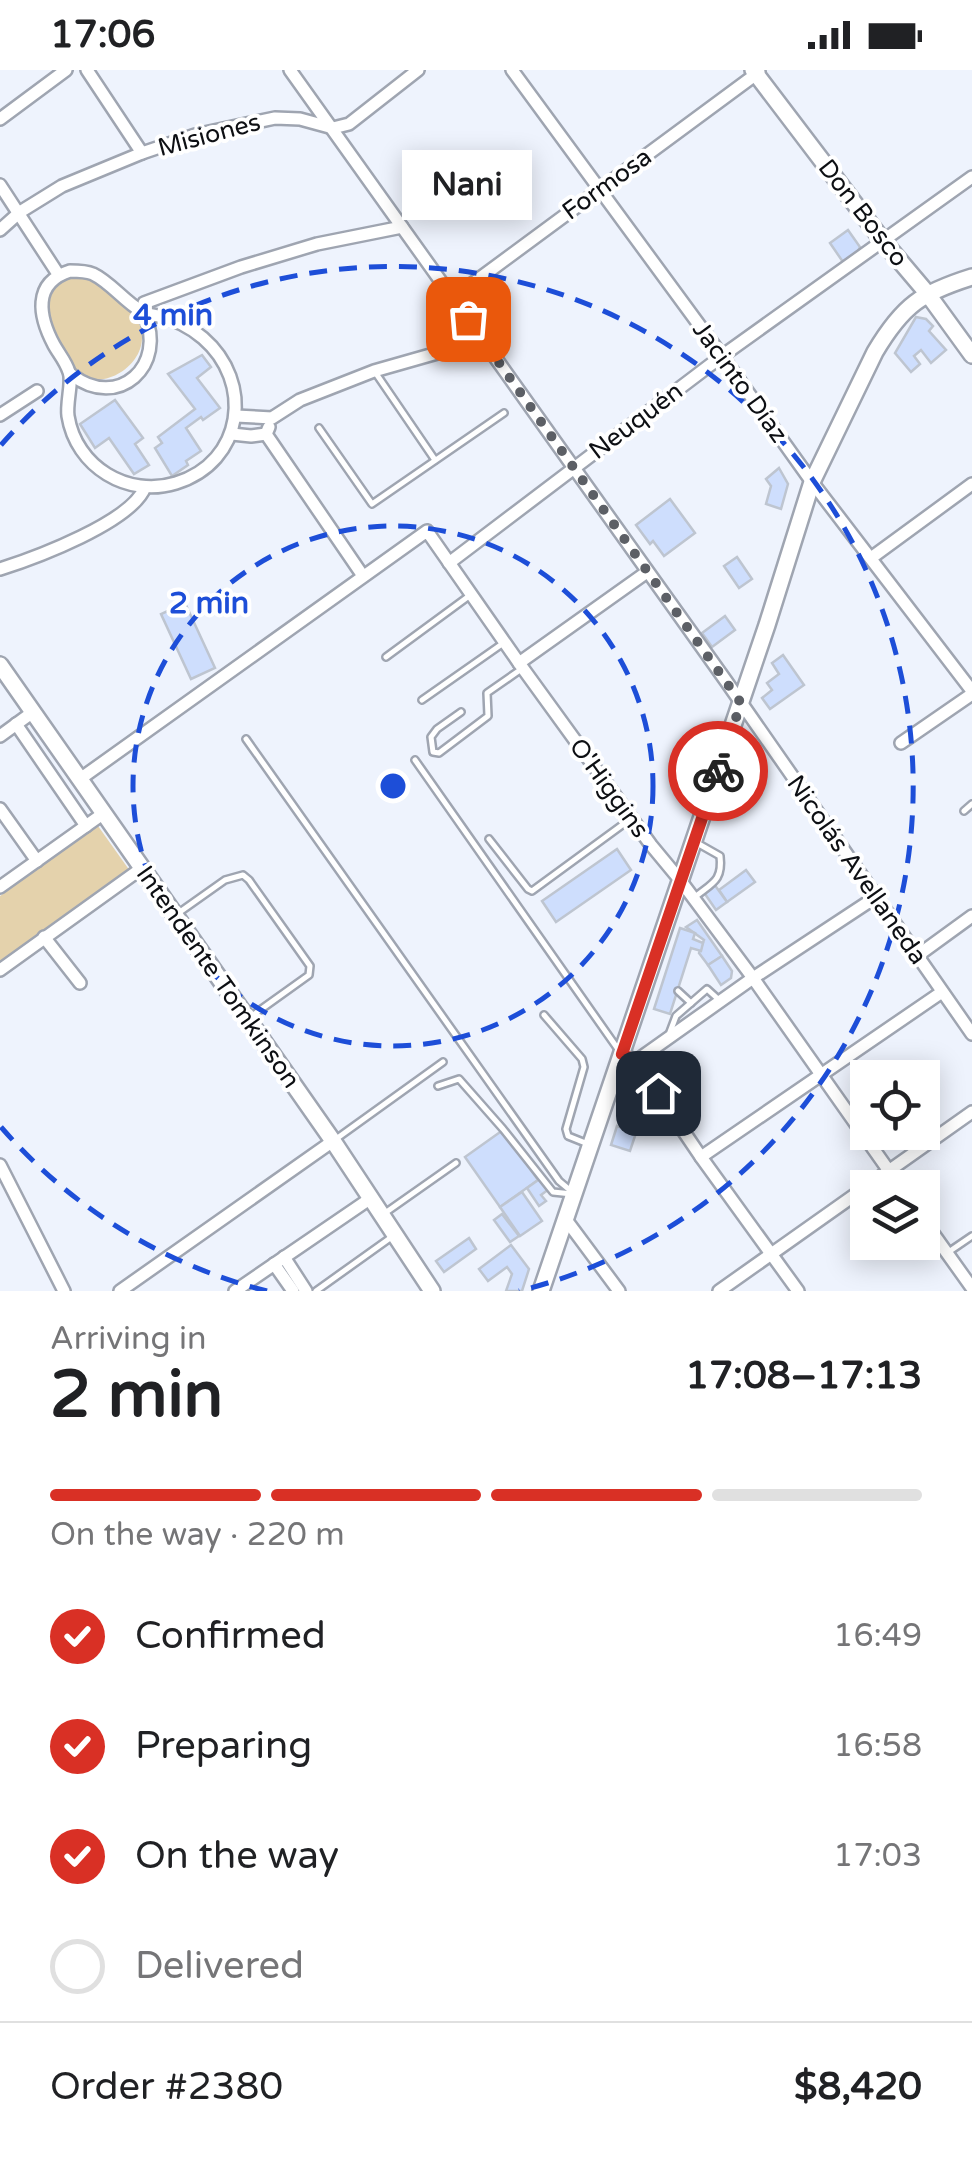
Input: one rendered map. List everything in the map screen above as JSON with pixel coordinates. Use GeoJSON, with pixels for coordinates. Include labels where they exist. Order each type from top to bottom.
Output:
{"type":"FeatureCollection","features":[{"type":"Feature","properties":{"kind":"main road","name":"Don Bosco"},"geometry":{"type":"LineString","coordinates":[[757,71],[972,355]]}},
{"type":"Feature","properties":{"kind":"main road"},"geometry":{"type":"LineString","coordinates":[[541,1291],[591,1145],[629,1057],[680,880],[812,482],[886,332],[927,293],[972,277]]}},
{"type":"Feature","properties":{"kind":"main road","name":"Intendente Tomkinson"},"geometry":{"type":"LineString","coordinates":[[0,665],[432,1291]]}},
{"type":"Feature","properties":{"kind":"street"},"geometry":{"type":"LineString","coordinates":[[0,118],[66,70]]}},
{"type":"Feature","properties":{"kind":"street"},"geometry":{"type":"LineString","coordinates":[[87,70],[142,153]]}},
{"type":"Feature","properties":{"kind":"street","name":"Nicolás Avellaneda"},"geometry":{"type":"LineString","coordinates":[[290,70],[972,1034]]}},
{"type":"Feature","properties":{"kind":"street"},"geometry":{"type":"LineString","coordinates":[[333,128],[348,124],[418,70]]}},
{"type":"Feature","properties":{"kind":"street","name":"Jacinto Díaz"},"geometry":{"type":"LineString","coordinates":[[512,70],[812,482],[972,692]]}},
{"type":"Feature","properties":{"kind":"street","name":"Formosa"},"geometry":{"type":"LineString","coordinates":[[453,298],[757,71]]}},
{"type":"Feature","properties":{"kind":"street","name":"Misiones"},"geometry":{"type":"LineString","coordinates":[[0,230],[20,212],[62,186],[195,135],[275,118],[333,128]]}},
{"type":"Feature","properties":{"kind":"street","name":"Neuquén"},"geometry":{"type":"LineString","coordinates":[[449,562],[722,356],[972,176]]}},
{"type":"Feature","properties":{"kind":"street"},"geometry":{"type":"LineString","coordinates":[[0,185],[58,274]]}},
{"type":"Feature","properties":{"kind":"street"},"geometry":{"type":"LineString","coordinates":[[144,309],[242,267],[317,244],[402,227]]}},
{"type":"Feature","properties":{"kind":"street"},"geometry":{"type":"LineString","coordinates":[[72,376],[67,406],[74,436],[81,450],[102,472],[144,488],[180,482],[211,463],[232,434],[236,416],[232,382],[216,352],[192,329],[144,309],[93,274],[58,274],[41,301],[44,321],[72,376],[101,388],[132,379],[150,356],[152,342],[144,309]]}},
{"type":"Feature","properties":{"kind":"street"},"geometry":{"type":"LineString","coordinates":[[236,416],[272,418],[300,400],[374,371],[483,340]]}},
{"type":"Feature","properties":{"kind":"street"},"geometry":{"type":"LineString","coordinates":[[0,415],[37,390]]}},
{"type":"Feature","properties":{"kind":"street"},"geometry":{"type":"LineString","coordinates":[[266,434],[272,418]]}},
{"type":"Feature","properties":{"kind":"street"},"geometry":{"type":"LineString","coordinates":[[232,434],[266,434]]}},
{"type":"Feature","properties":{"kind":"street"},"geometry":{"type":"LineString","coordinates":[[80,779],[362,576],[266,434]]}},
{"type":"Feature","properties":{"kind":"street"},"geometry":{"type":"LineString","coordinates":[[871,558],[972,484]]}},
{"type":"Feature","properties":{"kind":"street"},"geometry":{"type":"LineString","coordinates":[[0,569],[74,540],[122,514],[141,498],[144,488]]}},
{"type":"Feature","properties":{"kind":"street","name":"O'Higgins"},"geometry":{"type":"LineString","coordinates":[[362,576],[427,531],[888,1170]]}},
{"type":"Feature","properties":{"kind":"street"},"geometry":{"type":"LineString","coordinates":[[521,666],[647,572]]}},
{"type":"Feature","properties":{"kind":"street"},"geometry":{"type":"LineString","coordinates":[[901,744],[972,692]]}},
{"type":"Feature","properties":{"kind":"street"},"geometry":{"type":"LineString","coordinates":[[0,736],[33,712]]}},
{"type":"Feature","properties":{"kind":"street"},"geometry":{"type":"LineString","coordinates":[[16,724],[86,826]]}},
{"type":"Feature","properties":{"kind":"street"},"geometry":{"type":"LineString","coordinates":[[0,810],[37,861]]}},
{"type":"Feature","properties":{"kind":"street"},"geometry":{"type":"LineString","coordinates":[[0,887],[104,814]]}},
{"type":"Feature","properties":{"kind":"street"},"geometry":{"type":"LineString","coordinates":[[0,970],[142,868]]}},
{"type":"Feature","properties":{"kind":"street"},"geometry":{"type":"LineString","coordinates":[[798,1291],[629,1057],[669,1037],[876,896]]}},
{"type":"Feature","properties":{"kind":"street"},"geometry":{"type":"LineString","coordinates":[[918,956],[972,916]]}},
{"type":"Feature","properties":{"kind":"street"},"geometry":{"type":"LineString","coordinates":[[44,938],[80,983]]}},
{"type":"Feature","properties":{"kind":"street"},"geometry":{"type":"LineString","coordinates":[[701,1157],[942,992]]}},
{"type":"Feature","properties":{"kind":"street"},"geometry":{"type":"LineString","coordinates":[[890,1170],[972,1112]]}},
{"type":"Feature","properties":{"kind":"street"},"geometry":{"type":"LineString","coordinates":[[120,1291],[332,1141]]}},
{"type":"Feature","properties":{"kind":"street"},"geometry":{"type":"LineString","coordinates":[[0,1165],[64,1291]]}},
{"type":"Feature","properties":{"kind":"street"},"geometry":{"type":"LineString","coordinates":[[235,1291],[371,1198]]}},
{"type":"Feature","properties":{"kind":"street"},"geometry":{"type":"LineString","coordinates":[[719,1291],[850,1199]]}},
{"type":"Feature","properties":{"kind":"street"},"geometry":{"type":"LineString","coordinates":[[567,1221],[619,1291]]}},
{"type":"Feature","properties":{"kind":"street"},"geometry":{"type":"LineString","coordinates":[[940,1243],[972,1288]]}},
{"type":"Feature","properties":{"kind":"street"},"geometry":{"type":"LineString","coordinates":[[279,1261],[292,1291]]}},
{"type":"Feature","properties":{"kind":"street"},"geometry":{"type":"LineString","coordinates":[[279,1261],[306,1291]]}},
{"type":"Feature","properties":{"kind":"lane"},"geometry":{"type":"LineString","coordinates":[[374,371],[436,460]]}},
{"type":"Feature","properties":{"kind":"lane"},"geometry":{"type":"LineString","coordinates":[[319,428],[372,504],[504,413]]}},
{"type":"Feature","properties":{"kind":"lane"},"geometry":{"type":"LineString","coordinates":[[386,657],[472,594]]}},
{"type":"Feature","properties":{"kind":"lane"},"geometry":{"type":"LineString","coordinates":[[422,700],[504,642]]}},
{"type":"Feature","properties":{"kind":"lane"},"geometry":{"type":"LineString","coordinates":[[461,712],[431,737],[433,752],[439,753],[488,716],[487,694],[521,666]]}},
{"type":"Feature","properties":{"kind":"lane"},"geometry":{"type":"LineString","coordinates":[[246,739],[559,1181],[574,1194]]}},
{"type":"Feature","properties":{"kind":"lane"},"geometry":{"type":"LineString","coordinates":[[416,760],[629,1057]]}},
{"type":"Feature","properties":{"kind":"lane"},"geometry":{"type":"LineString","coordinates":[[964,811],[972,804]]}},
{"type":"Feature","properties":{"kind":"lane"},"geometry":{"type":"LineString","coordinates":[[488,839],[532,891],[631,818]]}},
{"type":"Feature","properties":{"kind":"lane"},"geometry":{"type":"LineString","coordinates":[[692,899],[718,878],[721,869],[720,856],[694,842]]}},
{"type":"Feature","properties":{"kind":"lane"},"geometry":{"type":"LineString","coordinates":[[175,916],[224,880],[243,875],[310,966],[308,976],[247,1020]]}},
{"type":"Feature","properties":{"kind":"lane"},"geometry":{"type":"LineString","coordinates":[[669,1037],[673,1020],[707,989],[720,1001]]}},
{"type":"Feature","properties":{"kind":"lane"},"geometry":{"type":"LineString","coordinates":[[678,991],[691,1003]]}},
{"type":"Feature","properties":{"kind":"lane"},"geometry":{"type":"LineString","coordinates":[[544,1015],[582,1060],[584,1067],[566,1129],[568,1136],[591,1145]]}},
{"type":"Feature","properties":{"kind":"lane"},"geometry":{"type":"LineString","coordinates":[[332,1141],[443,1062]]}},
{"type":"Feature","properties":{"kind":"lane"},"geometry":{"type":"LineString","coordinates":[[438,1086],[459,1079],[553,1192],[574,1194]]}},
{"type":"Feature","properties":{"kind":"lane"},"geometry":{"type":"LineString","coordinates":[[382,1215],[456,1163]]}},
{"type":"Feature","properties":{"kind":"lane"},"geometry":{"type":"LineString","coordinates":[[316,1291],[396,1234]]}},
{"type":"Feature","properties":{"kind":"lane"},"geometry":{"type":"LineString","coordinates":[[947,1253],[972,1236]]}},
{"type":"Feature","properties":{"kind":"shaded area"},"geometry":{"type":"Polygon","coordinates":[[[86,276],[134,315],[142,338],[135,359],[127,367],[118,374],[95,380],[74,370],[50,313],[55,287],[62,281],[86,276]]]}},
{"type":"Feature","properties":{"kind":"shaded area"},"geometry":{"type":"Polygon","coordinates":[[[98,826],[130,871],[0,964],[0,896],[98,826]]]}},
{"type":"Feature","properties":{"kind":"building"},"geometry":{"type":"Polygon","coordinates":[[[848,230],[860,247],[843,262],[830,243],[848,230]]]}},
{"type":"Feature","properties":{"kind":"building"},"geometry":{"type":"Polygon","coordinates":[[[490,286],[505,306],[480,325],[469,310],[470,302],[490,286]]]}},
{"type":"Feature","properties":{"kind":"building"},"geometry":{"type":"Polygon","coordinates":[[[916,317],[933,326],[929,331],[946,350],[931,363],[921,350],[914,356],[920,364],[911,372],[895,353],[916,317]]]}},
{"type":"Feature","properties":{"kind":"building"},"geometry":{"type":"Polygon","coordinates":[[[202,355],[211,367],[197,378],[220,408],[186,428],[201,451],[172,476],[155,448],[162,443],[158,437],[195,409],[168,374],[202,355]]]}},
{"type":"Feature","properties":{"kind":"building"},"geometry":{"type":"Polygon","coordinates":[[[115,400],[143,438],[135,444],[149,465],[134,474],[109,438],[95,448],[80,424],[115,400]]]}},
{"type":"Feature","properties":{"kind":"building"},"geometry":{"type":"Polygon","coordinates":[[[779,468],[788,484],[781,509],[766,504],[771,486],[766,479],[779,468]]]}},
{"type":"Feature","properties":{"kind":"building"},"geometry":{"type":"Polygon","coordinates":[[[670,499],[695,533],[664,556],[636,525],[670,499]]]}},
{"type":"Feature","properties":{"kind":"building"},"geometry":{"type":"Polygon","coordinates":[[[737,557],[752,579],[739,588],[724,566],[737,557]]]}},
{"type":"Feature","properties":{"kind":"building"},"geometry":{"type":"Polygon","coordinates":[[[185,603],[215,668],[191,679],[161,614],[185,603]]]}},
{"type":"Feature","properties":{"kind":"building"},"geometry":{"type":"Polygon","coordinates":[[[725,616],[735,630],[712,647],[702,633],[725,616]]]}},
{"type":"Feature","properties":{"kind":"building"},"geometry":{"type":"Polygon","coordinates":[[[783,655],[804,685],[770,709],[762,698],[772,690],[767,683],[779,674],[772,663],[783,655]]]}},
{"type":"Feature","properties":{"kind":"building"},"geometry":{"type":"Polygon","coordinates":[[[617,849],[631,870],[556,922],[542,901],[617,849]]]}},
{"type":"Feature","properties":{"kind":"building"},"geometry":{"type":"Polygon","coordinates":[[[746,870],[755,882],[727,902],[719,890],[746,870]]]}},
{"type":"Feature","properties":{"kind":"building"},"geometry":{"type":"Polygon","coordinates":[[[714,884],[727,902],[716,910],[703,891],[714,884]]]}},
{"type":"Feature","properties":{"kind":"building"},"geometry":{"type":"Polygon","coordinates":[[[697,920],[722,956],[708,965],[699,953],[704,940],[686,927],[697,920]]]}},
{"type":"Feature","properties":{"kind":"building"},"geometry":{"type":"Polygon","coordinates":[[[680,928],[695,933],[693,939],[703,943],[701,951],[691,948],[670,1014],[654,1009],[680,928]]]}},
{"type":"Feature","properties":{"kind":"building"},"geometry":{"type":"Polygon","coordinates":[[[722,956],[732,971],[731,978],[721,985],[708,965],[722,956]]]}},
{"type":"Feature","properties":{"kind":"building"},"geometry":{"type":"Polygon","coordinates":[[[617,1126],[636,1133],[630,1151],[611,1145],[617,1126]]]}},
{"type":"Feature","properties":{"kind":"building"},"geometry":{"type":"Polygon","coordinates":[[[503,1130],[538,1180],[500,1207],[465,1157],[503,1130]]]}},
{"type":"Feature","properties":{"kind":"building"},"geometry":{"type":"Polygon","coordinates":[[[541,1178],[549,1189],[541,1195],[546,1201],[539,1206],[527,1188],[541,1178]]]}},
{"type":"Feature","properties":{"kind":"building"},"geometry":{"type":"Polygon","coordinates":[[[522,1192],[542,1221],[520,1236],[500,1207],[522,1192]]]}},
{"type":"Feature","properties":{"kind":"building"},"geometry":{"type":"Polygon","coordinates":[[[502,1214],[519,1236],[510,1242],[494,1220],[502,1214]]]}},
{"type":"Feature","properties":{"kind":"building"},"geometry":{"type":"Polygon","coordinates":[[[469,1238],[476,1249],[444,1272],[436,1261],[469,1238]]]}},
{"type":"Feature","properties":{"kind":"building"},"geometry":{"type":"Polygon","coordinates":[[[511,1245],[529,1269],[522,1291],[506,1291],[512,1274],[507,1267],[488,1281],[479,1269],[511,1245]]]}},
{"type":"Feature","properties":{"kind":"way so far"},"geometry":{"type":"LineString","coordinates":[[468,319],[741,703],[718,771]]}},
{"type":"Feature","properties":{"kind":"place","name":"Nani"},"geometry":{"type":"Point","coordinates":[468,319]}},
{"type":"Feature","properties":{"kind":"route"},"geometry":{"type":"LineString","coordinates":[[658,1093],[636,1061],[622,1054],[718,771]]}}]}
